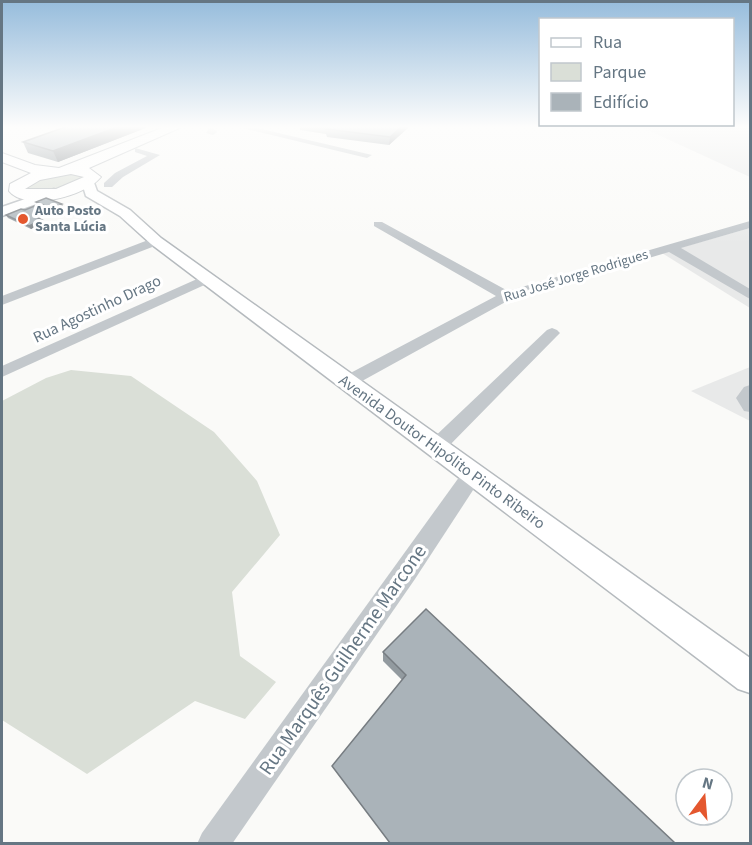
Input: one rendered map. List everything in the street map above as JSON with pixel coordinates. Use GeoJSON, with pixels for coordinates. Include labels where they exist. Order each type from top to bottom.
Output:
{"type":"FeatureCollection","features":[{"type":"Feature","properties":{"kind":"highway"},"geometry":{"type":"LineString","coordinates":[[26,165],[87,172],[91,180]]}},
{"type":"Feature","properties":{"kind":"highway"},"geometry":{"type":"LineString","coordinates":[[17,189],[36,176],[66,171],[79,165]]}},
{"type":"Feature","properties":{"kind":"highway"},"geometry":{"type":"LineString","coordinates":[[17,189],[31,196],[59,193],[91,180],[114,165]]}},
{"type":"Feature","properties":{"kind":"highway"},"geometry":{"type":"LineString","coordinates":[[2,166],[16,174],[17,189]]}},
{"type":"Feature","properties":{"kind":"main road","name":"Avenida Doutor Hipólito Pinto Ribeiro"},"geometry":{"type":"LineString","coordinates":[[91,180],[91,193],[125,213],[136,225],[206,279],[750,677]]}},
{"type":"Feature","properties":{"kind":"main road"},"geometry":{"type":"LineString","coordinates":[[2,199],[17,189]]}},
{"type":"Feature","properties":{"kind":"main road","name":"Avenida Doutor Hipólito Pinto Ribeiro"},"geometry":{"type":"LineString","coordinates":[[59,193],[84,196],[136,225]]}},
{"type":"Feature","properties":{"kind":"main road"},"geometry":{"type":"LineString","coordinates":[[2,212],[59,193]]}},
{"type":"Feature","properties":{"kind":"street"},"geometry":{"type":"LineString","coordinates":[[108,185],[119,175],[139,165]]}},
{"type":"Feature","properties":{"kind":"street"},"geometry":{"type":"LineString","coordinates":[[378,224],[506,296]]}},
{"type":"Feature","properties":{"kind":"street","name":"Rua José Jorge Rodrigues"},"geometry":{"type":"LineString","coordinates":[[347,382],[506,296],[750,224]]}},
{"type":"Feature","properties":{"kind":"street"},"geometry":{"type":"LineString","coordinates":[[2,301],[156,241]]}},
{"type":"Feature","properties":{"kind":"street"},"geometry":{"type":"LineString","coordinates":[[670,247],[750,295]]}},
{"type":"Feature","properties":{"kind":"street","name":"Rua Agostinho Drago"},"geometry":{"type":"LineString","coordinates":[[2,372],[206,279]]}},
{"type":"Feature","properties":{"kind":"street"},"geometry":{"type":"LineString","coordinates":[[435,448],[552,333]]}},
{"type":"Feature","properties":{"kind":"street"},"geometry":{"type":"LineString","coordinates":[[750,392],[745,398],[750,406]]}},
{"type":"Feature","properties":{"kind":"street","name":"Rua Marquês Guilherme Marcone"},"geometry":{"type":"LineString","coordinates":[[213,843],[407,571],[472,475]]}},
{"type":"Feature","properties":{"kind":"shaded area"},"geometry":{"type":"Polygon","coordinates":[[[725,165],[750,165],[750,177],[725,165]]]}},
{"type":"Feature","properties":{"kind":"shaded area"},"geometry":{"type":"Polygon","coordinates":[[[750,228],[750,308],[662,253],[750,228]]]}},
{"type":"Feature","properties":{"kind":"shaded area"},"geometry":{"type":"Polygon","coordinates":[[[750,367],[750,421],[691,391],[750,367]]]}},
{"type":"Feature","properties":{"kind":"green space"},"geometry":{"type":"Polygon","coordinates":[[[68,173],[86,177],[71,188],[26,192],[23,186],[26,183],[68,173]]]}},
{"type":"Feature","properties":{"kind":"green space"},"geometry":{"type":"Polygon","coordinates":[[[71,370],[131,376],[214,432],[257,481],[280,535],[232,592],[240,656],[276,682],[245,719],[195,701],[87,774],[2,720],[2,401],[46,378],[71,370]]]}},
{"type":"Feature","properties":{"kind":"building"},"geometry":{"type":"Polygon","coordinates":[[[46,198],[62,204],[52,209],[36,202],[46,198]]]}},
{"type":"Feature","properties":{"kind":"building","name":"Auto Posto Santa Lúcia"},"geometry":{"type":"Polygon","coordinates":[[[37,205],[49,210],[34,216],[42,220],[29,226],[6,215],[21,209],[25,210],[37,205]]]}},
{"type":"Feature","properties":{"kind":"building"},"geometry":{"type":"Polygon","coordinates":[[[426,609],[675,843],[390,843],[332,766],[406,675],[383,652],[426,609]]]}},
{"type":"Feature","properties":{"kind":"place","name":"Auto Posto Santa Lúcia"},"geometry":{"type":"Point","coordinates":[23,219]}}]}
